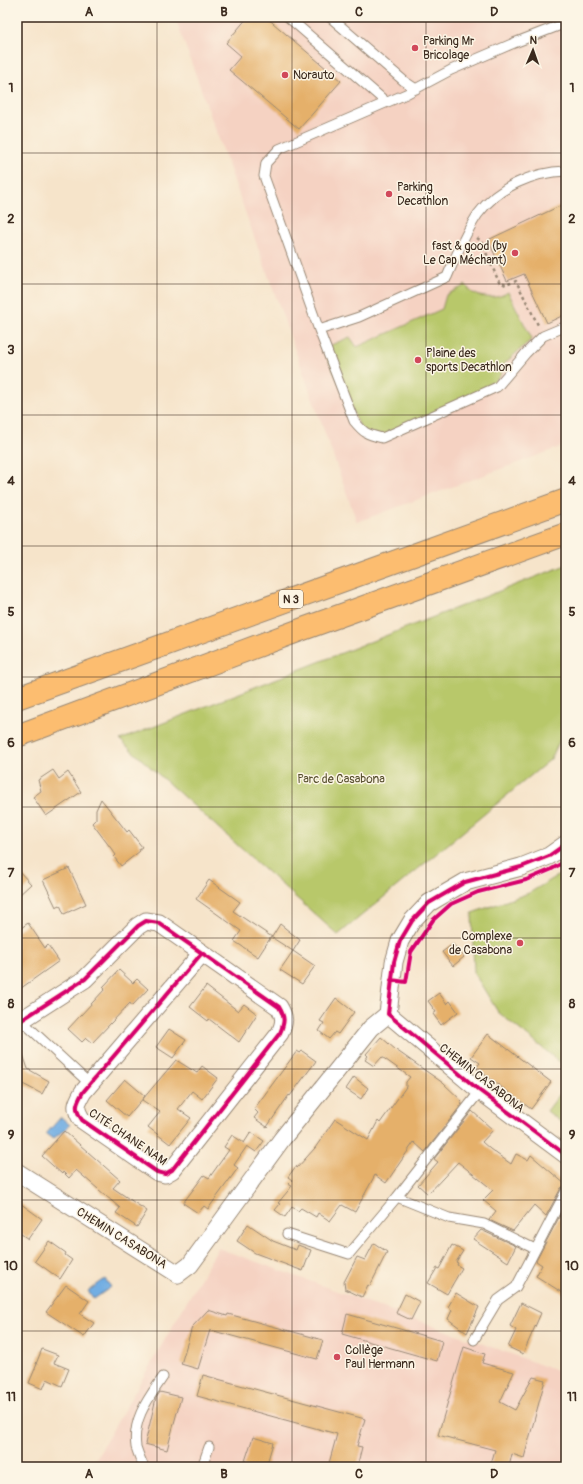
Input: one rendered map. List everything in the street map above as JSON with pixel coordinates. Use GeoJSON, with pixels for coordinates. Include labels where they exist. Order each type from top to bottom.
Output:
{"type":"FeatureCollection","features":[{"type":"Feature","properties":{"kind":"highway","name":"N 3"},"geometry":{"type":"LineString","coordinates":[[17,698],[566,500]]}},
{"type":"Feature","properties":{"kind":"highway"},"geometry":{"type":"LineString","coordinates":[[17,736],[311,626],[566,534]]}},
{"type":"Feature","properties":{"kind":"highway"},"geometry":{"type":"LineString","coordinates":[[535,545],[566,537]]}},
{"type":"Feature","properties":{"kind":"street"},"geometry":{"type":"LineString","coordinates":[[388,1014],[394,962],[400,941],[412,921],[429,903],[465,882],[521,867],[549,856],[566,844]]}},
{"type":"Feature","properties":{"kind":"street","name":"CITÉ CHANE NAM"},"geometry":{"type":"LineString","coordinates":[[19,1022],[85,979],[138,926],[146,921],[159,924],[202,953],[279,1007],[284,1015],[284,1024],[280,1033],[172,1170],[165,1174],[157,1172],[82,1120],[76,1112],[77,1102],[83,1092],[202,953]]}},
{"type":"Feature","properties":{"kind":"street","name":"CHEMIN CASABONA"},"geometry":{"type":"LineString","coordinates":[[17,1172],[178,1274],[190,1264],[282,1139],[371,1028],[388,1014],[480,1091],[566,1154]]}},
{"type":"Feature","properties":{"kind":"lane"},"geometry":{"type":"LineString","coordinates":[[288,17],[386,102]]}},
{"type":"Feature","properties":{"kind":"lane"},"geometry":{"type":"LineString","coordinates":[[330,17],[389,68],[416,89]]}},
{"type":"Feature","properties":{"kind":"lane"},"geometry":{"type":"LineString","coordinates":[[562,328],[543,336],[526,353],[497,387],[382,438],[362,431],[354,421],[264,176],[266,163],[280,149],[416,89],[451,70],[566,23]]}},
{"type":"Feature","properties":{"kind":"lane"},"geometry":{"type":"LineString","coordinates":[[320,330],[359,317],[447,277],[458,250],[478,214],[494,197],[523,180],[555,171],[566,171]]}},
{"type":"Feature","properties":{"kind":"lane"},"geometry":{"type":"LineString","coordinates":[[19,1022],[90,1084]]}},
{"type":"Feature","properties":{"kind":"lane"},"geometry":{"type":"LineString","coordinates":[[287,1234],[349,1254],[397,1197],[480,1091]]}},
{"type":"Feature","properties":{"kind":"lane"},"geometry":{"type":"LineString","coordinates":[[474,1340],[498,1300],[516,1287],[566,1191]]}},
{"type":"Feature","properties":{"kind":"lane"},"geometry":{"type":"LineString","coordinates":[[397,1197],[449,1218],[484,1224],[535,1248]]}},
{"type":"Feature","properties":{"kind":"lane"},"geometry":{"type":"LineString","coordinates":[[144,1467],[136,1448],[135,1429],[142,1408],[163,1377]]}},
{"type":"Feature","properties":{"kind":"lane"},"geometry":{"type":"LineString","coordinates":[[202,1467],[209,1447]]}},
{"type":"Feature","properties":{"kind":"path"},"geometry":{"type":"LineString","coordinates":[[468,233],[481,241],[499,282],[506,285],[516,281],[543,336]]}},
{"type":"Feature","properties":{"kind":"shaded area"},"geometry":{"type":"Polygon","coordinates":[[[175,17],[566,17],[566,445],[357,522],[175,17]]]}},
{"type":"Feature","properties":{"kind":"shaded area","name":"Collège Paul Hermann"},"geometry":{"type":"Polygon","coordinates":[[[218,1248],[566,1374],[566,1467],[91,1467],[218,1248]]]}},
{"type":"Feature","properties":{"kind":"green space","name":"Plaine des sports Decathlon"},"geometry":{"type":"Polygon","coordinates":[[[466,285],[473,293],[486,297],[496,297],[508,292],[532,339],[505,363],[500,376],[487,389],[386,434],[364,435],[326,355],[331,345],[350,337],[357,347],[442,309],[446,295],[466,285]]]}},
{"type":"Feature","properties":{"kind":"green space","name":"Parc de Casabona"},"geometry":{"type":"Polygon","coordinates":[[[566,565],[566,727],[551,759],[338,935],[120,740],[566,565]]]}},
{"type":"Feature","properties":{"kind":"green space","name":"Complexe de Casabona"},"geometry":{"type":"Polygon","coordinates":[[[566,871],[566,1067],[498,1012],[474,973],[472,913],[529,893],[566,871]]]}},
{"type":"Feature","properties":{"kind":"green space"},"geometry":{"type":"Polygon","coordinates":[[[566,1086],[566,1126],[547,1111],[566,1086]]]}},
{"type":"Feature","properties":{"kind":"water"},"geometry":{"type":"Polygon","coordinates":[[[61,1117],[70,1125],[53,1139],[46,1134],[61,1117]]]}},
{"type":"Feature","properties":{"kind":"water"},"geometry":{"type":"Polygon","coordinates":[[[105,1279],[111,1287],[94,1299],[88,1291],[105,1279]]]}},
{"type":"Feature","properties":{"kind":"building","name":"Norauto"},"geometry":{"type":"Polygon","coordinates":[[[248,17],[266,17],[341,81],[299,129],[229,70],[241,56],[226,43],[248,17]]]}},
{"type":"Feature","properties":{"kind":"building"},"geometry":{"type":"Polygon","coordinates":[[[566,203],[566,314],[547,323],[524,274],[507,281],[488,240],[566,203]]]}},
{"type":"Feature","properties":{"kind":"building"},"geometry":{"type":"Polygon","coordinates":[[[53,770],[59,779],[68,772],[81,792],[46,816],[33,797],[41,791],[38,780],[53,770]]]}},
{"type":"Feature","properties":{"kind":"building"},"geometry":{"type":"Polygon","coordinates":[[[101,799],[127,832],[129,830],[142,847],[139,849],[140,851],[121,866],[114,857],[116,855],[92,823],[96,819],[96,810],[101,799]]]}},
{"type":"Feature","properties":{"kind":"building"},"geometry":{"type":"Polygon","coordinates":[[[69,868],[86,904],[64,914],[60,905],[56,907],[43,880],[69,868]]]}},
{"type":"Feature","properties":{"kind":"building"},"geometry":{"type":"Polygon","coordinates":[[[17,869],[31,884],[17,897],[17,869]]]}},
{"type":"Feature","properties":{"kind":"building"},"geometry":{"type":"Polygon","coordinates":[[[209,880],[240,902],[233,911],[272,937],[280,924],[300,940],[293,951],[271,937],[258,957],[234,941],[241,931],[196,899],[209,880]]]}},
{"type":"Feature","properties":{"kind":"building"},"geometry":{"type":"Polygon","coordinates":[[[28,923],[45,948],[48,945],[59,961],[17,991],[17,931],[28,923]]]}},
{"type":"Feature","properties":{"kind":"building"},"geometry":{"type":"Polygon","coordinates":[[[453,944],[464,957],[453,966],[442,952],[453,944]]]}},
{"type":"Feature","properties":{"kind":"building"},"geometry":{"type":"Polygon","coordinates":[[[293,951],[315,966],[302,984],[280,970],[293,951]]]}},
{"type":"Feature","properties":{"kind":"building"},"geometry":{"type":"Polygon","coordinates":[[[119,970],[133,983],[137,979],[148,989],[132,1006],[130,1003],[92,1043],[86,1038],[82,1042],[68,1029],[105,989],[103,987],[119,970]]]}},
{"type":"Feature","properties":{"kind":"building"},"geometry":{"type":"Polygon","coordinates":[[[206,986],[238,1011],[244,1004],[257,1014],[239,1042],[209,1019],[208,1021],[190,1007],[206,986]]]}},
{"type":"Feature","properties":{"kind":"building"},"geometry":{"type":"Polygon","coordinates":[[[439,993],[447,1004],[450,1001],[458,1012],[441,1025],[433,1014],[436,1012],[428,1001],[439,993]]]}},
{"type":"Feature","properties":{"kind":"building"},"geometry":{"type":"Polygon","coordinates":[[[336,998],[354,1012],[338,1034],[335,1032],[329,1039],[319,1031],[324,1023],[320,1021],[336,998]]]}},
{"type":"Feature","properties":{"kind":"building"},"geometry":{"type":"Polygon","coordinates":[[[169,1029],[186,1040],[173,1058],[156,1047],[169,1029]]]}},
{"type":"Feature","properties":{"kind":"building"},"geometry":{"type":"Polygon","coordinates":[[[488,1034],[551,1082],[531,1109],[476,1068],[480,1063],[471,1057],[488,1034]]]}},
{"type":"Feature","properties":{"kind":"building"},"geometry":{"type":"Polygon","coordinates":[[[381,1037],[396,1050],[443,1083],[462,1101],[462,1104],[425,1152],[414,1142],[386,1183],[375,1175],[355,1212],[342,1205],[330,1221],[318,1213],[316,1217],[301,1208],[298,1211],[292,1207],[285,1217],[275,1210],[280,1204],[278,1203],[292,1186],[288,1184],[292,1180],[288,1177],[296,1166],[297,1168],[315,1148],[335,1119],[368,1140],[378,1121],[380,1123],[406,1087],[406,1082],[410,1077],[382,1057],[374,1066],[365,1060],[368,1056],[366,1054],[381,1037]]]}},
{"type":"Feature","properties":{"kind":"building"},"geometry":{"type":"Polygon","coordinates":[[[17,1043],[19,1043],[28,1069],[49,1081],[42,1094],[17,1081],[17,1043]]]}},
{"type":"Feature","properties":{"kind":"building"},"geometry":{"type":"Polygon","coordinates":[[[297,1051],[300,1053],[302,1051],[316,1061],[290,1096],[289,1095],[267,1127],[254,1118],[258,1113],[254,1109],[297,1051]]]}},
{"type":"Feature","properties":{"kind":"building"},"geometry":{"type":"Polygon","coordinates":[[[176,1060],[197,1073],[202,1066],[218,1078],[202,1099],[192,1091],[178,1109],[191,1118],[170,1144],[148,1127],[160,1112],[142,1100],[176,1060]]]}},
{"type":"Feature","properties":{"kind":"building"},"geometry":{"type":"Polygon","coordinates":[[[354,1077],[368,1088],[361,1099],[346,1089],[354,1077]]]}},
{"type":"Feature","properties":{"kind":"building"},"geometry":{"type":"Polygon","coordinates":[[[125,1079],[145,1096],[127,1117],[107,1100],[125,1079]]]}},
{"type":"Feature","properties":{"kind":"building"},"geometry":{"type":"Polygon","coordinates":[[[472,1111],[493,1130],[482,1142],[490,1149],[511,1164],[516,1154],[528,1160],[531,1155],[566,1185],[561,1188],[546,1216],[534,1205],[513,1231],[489,1220],[496,1211],[483,1200],[493,1190],[458,1162],[428,1194],[418,1185],[438,1162],[434,1159],[472,1111]]]}},
{"type":"Feature","properties":{"kind":"building"},"geometry":{"type":"Polygon","coordinates":[[[64,1131],[120,1180],[113,1188],[147,1211],[137,1227],[116,1213],[120,1208],[76,1170],[69,1178],[63,1172],[62,1174],[42,1156],[64,1131]]]}},
{"type":"Feature","properties":{"kind":"building"},"geometry":{"type":"Polygon","coordinates":[[[251,1132],[264,1141],[256,1152],[247,1146],[234,1165],[238,1168],[208,1209],[204,1206],[198,1213],[183,1203],[204,1175],[209,1178],[229,1150],[224,1147],[232,1135],[244,1143],[251,1132]]]}},
{"type":"Feature","properties":{"kind":"building"},"geometry":{"type":"Polygon","coordinates":[[[17,1201],[42,1219],[28,1239],[17,1231],[17,1201]]]}},
{"type":"Feature","properties":{"kind":"building"},"geometry":{"type":"Polygon","coordinates":[[[566,1204],[566,1295],[536,1276],[542,1265],[536,1261],[566,1204]]]}},
{"type":"Feature","properties":{"kind":"building"},"geometry":{"type":"Polygon","coordinates":[[[248,1224],[273,1241],[296,1250],[298,1245],[311,1250],[303,1271],[255,1253],[237,1241],[248,1224]]]}},
{"type":"Feature","properties":{"kind":"building"},"geometry":{"type":"Polygon","coordinates":[[[481,1230],[516,1246],[508,1262],[473,1239],[481,1230]]]}},
{"type":"Feature","properties":{"kind":"building"},"geometry":{"type":"Polygon","coordinates":[[[49,1241],[66,1253],[65,1255],[72,1260],[60,1279],[35,1261],[49,1241]]]}},
{"type":"Feature","properties":{"kind":"building"},"geometry":{"type":"Polygon","coordinates":[[[374,1243],[387,1252],[370,1286],[368,1285],[362,1297],[345,1289],[344,1282],[357,1257],[365,1260],[374,1243]]]}},
{"type":"Feature","properties":{"kind":"building"},"geometry":{"type":"Polygon","coordinates":[[[452,1245],[463,1251],[456,1262],[458,1263],[457,1265],[462,1268],[447,1294],[428,1283],[437,1268],[439,1269],[452,1245]]]}},
{"type":"Feature","properties":{"kind":"building"},"geometry":{"type":"Polygon","coordinates":[[[66,1285],[89,1301],[80,1314],[94,1323],[84,1337],[46,1312],[66,1285]]]}},
{"type":"Feature","properties":{"kind":"building"},"geometry":{"type":"Polygon","coordinates":[[[456,1293],[479,1307],[467,1333],[448,1319],[452,1310],[448,1307],[456,1293]]]}},
{"type":"Feature","properties":{"kind":"building"},"geometry":{"type":"Polygon","coordinates":[[[405,1294],[420,1302],[411,1320],[396,1313],[405,1294]]]}},
{"type":"Feature","properties":{"kind":"building"},"geometry":{"type":"Polygon","coordinates":[[[521,1303],[541,1313],[523,1354],[508,1347],[516,1330],[510,1326],[521,1303]]]}},
{"type":"Feature","properties":{"kind":"building"},"geometry":{"type":"Polygon","coordinates":[[[208,1310],[323,1340],[317,1359],[210,1330],[198,1369],[181,1364],[192,1327],[208,1310]]]}},
{"type":"Feature","properties":{"kind":"building"},"geometry":{"type":"Polygon","coordinates":[[[347,1314],[442,1341],[437,1361],[342,1334],[347,1314]]]}},
{"type":"Feature","properties":{"kind":"building"},"geometry":{"type":"Polygon","coordinates":[[[464,1347],[485,1354],[482,1363],[514,1372],[500,1402],[515,1410],[533,1377],[545,1380],[524,1458],[512,1454],[509,1467],[490,1467],[495,1450],[438,1435],[464,1347]]]}},
{"type":"Feature","properties":{"kind":"building"},"geometry":{"type":"Polygon","coordinates":[[[42,1349],[58,1355],[54,1363],[69,1369],[62,1386],[47,1379],[43,1389],[29,1383],[42,1349]]]}},
{"type":"Feature","properties":{"kind":"building"},"geometry":{"type":"Polygon","coordinates":[[[203,1375],[365,1419],[357,1446],[362,1447],[357,1467],[328,1467],[337,1434],[197,1396],[203,1375]]]}},
{"type":"Feature","properties":{"kind":"building"},"geometry":{"type":"Polygon","coordinates":[[[160,1392],[181,1397],[167,1450],[145,1444],[156,1398],[160,1392]]]}},
{"type":"Feature","properties":{"kind":"building"},"geometry":{"type":"Polygon","coordinates":[[[253,1437],[273,1443],[266,1467],[243,1467],[253,1437]]]}},
{"type":"Feature","properties":{"kind":"cycle path"},"geometry":{"type":"LineString","coordinates":[[566,844],[549,856],[521,867],[465,882],[429,903],[412,921],[400,941],[394,962],[388,1014],[480,1091],[566,1155]]}},
{"type":"Feature","properties":{"kind":"cycle path"},"geometry":{"type":"LineString","coordinates":[[391,980],[406,982],[411,952],[433,920],[451,904],[478,892],[526,880],[550,870],[566,861]]}},
{"type":"Feature","properties":{"kind":"cycle path"},"geometry":{"type":"LineString","coordinates":[[17,1023],[85,979],[138,926],[146,921],[159,923],[279,1007],[284,1020],[280,1033],[172,1170],[165,1174],[157,1172],[82,1120],[77,1106],[83,1092],[202,953]]}},
{"type":"Feature","properties":{"kind":"place","name":"Parking Mr Bricolage"},"geometry":{"type":"Point","coordinates":[415,48]}},
{"type":"Feature","properties":{"kind":"place","name":"Norauto"},"geometry":{"type":"Point","coordinates":[285,75]}},
{"type":"Feature","properties":{"kind":"place","name":"Parking Decathlon"},"geometry":{"type":"Point","coordinates":[389,194]}},
{"type":"Feature","properties":{"kind":"place","name":"fast & good (by Le Cap Méchant)"},"geometry":{"type":"Point","coordinates":[515,253]}},
{"type":"Feature","properties":{"kind":"place","name":"Plaine des sports Decathlon"},"geometry":{"type":"Point","coordinates":[418,360]}},
{"type":"Feature","properties":{"kind":"place","name":"Complexe de Casabona"},"geometry":{"type":"Point","coordinates":[520,943]}},
{"type":"Feature","properties":{"kind":"place","name":"Collège Paul Hermann"},"geometry":{"type":"Point","coordinates":[337,1357]}}]}
